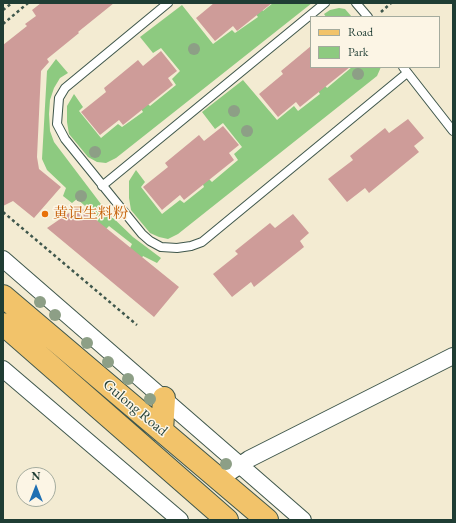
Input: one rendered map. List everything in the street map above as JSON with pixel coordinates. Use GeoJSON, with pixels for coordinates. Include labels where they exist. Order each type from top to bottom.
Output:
{"type":"FeatureCollection","features":[{"type":"Feature","properties":{"kind":"main road","name":"Gulong Road"},"geometry":{"type":"LineString","coordinates":[[3,296],[267,520]]}},
{"type":"Feature","properties":{"kind":"main road","name":"Gulong Road"},"geometry":{"type":"LineString","coordinates":[[3,324],[227,520]]}},
{"type":"Feature","properties":{"kind":"main road"},"geometry":{"type":"LineString","coordinates":[[162,431],[164,398]]}},
{"type":"Feature","properties":{"kind":"street"},"geometry":{"type":"LineString","coordinates":[[3,259],[303,520]]}},
{"type":"Feature","properties":{"kind":"street"},"geometry":{"type":"LineString","coordinates":[[220,479],[249,459],[453,356]]}},
{"type":"Feature","properties":{"kind":"street"},"geometry":{"type":"LineString","coordinates":[[3,369],[180,520]]}},
{"type":"Feature","properties":{"kind":"lane"},"geometry":{"type":"LineString","coordinates":[[168,3],[65,88],[59,98],[57,124],[65,139],[142,234],[150,241],[161,247],[177,248],[191,246],[202,242],[405,70],[453,131]]}},
{"type":"Feature","properties":{"kind":"lane"},"geometry":{"type":"LineString","coordinates":[[102,186],[325,3]]}},
{"type":"Feature","properties":{"kind":"lane"},"geometry":{"type":"LineString","coordinates":[[356,3],[367,16]]}},
{"type":"Feature","properties":{"kind":"path"},"geometry":{"type":"LineString","coordinates":[[3,10],[12,3]]}},
{"type":"Feature","properties":{"kind":"path"},"geometry":{"type":"LineString","coordinates":[[3,24],[28,3]]}},
{"type":"Feature","properties":{"kind":"path"},"geometry":{"type":"LineString","coordinates":[[380,12],[391,3]]}},
{"type":"Feature","properties":{"kind":"path"},"geometry":{"type":"LineString","coordinates":[[3,212],[137,325]]}},
{"type":"Feature","properties":{"kind":"green space"},"geometry":{"type":"Polygon","coordinates":[[[273,3],[312,3],[116,158],[106,163],[97,162],[88,157],[69,134],[67,106],[74,94],[83,107],[79,111],[101,138],[118,124],[122,127],[143,112],[140,107],[145,101],[150,106],[176,85],[172,79],[180,71],[161,48],[153,53],[140,37],[182,5],[213,44],[232,30],[235,33],[258,17],[254,12],[260,7],[263,11],[273,3]]]}},
{"type":"Feature","properties":{"kind":"green space"},"geometry":{"type":"Polygon","coordinates":[[[339,8],[345,9],[351,16],[325,16],[324,14],[330,10],[339,8]]]}},
{"type":"Feature","properties":{"kind":"green space"},"geometry":{"type":"Polygon","coordinates":[[[56,59],[68,73],[60,78],[54,88],[50,100],[50,131],[54,142],[107,212],[133,237],[161,258],[157,263],[143,256],[140,261],[128,252],[132,244],[109,226],[104,231],[95,225],[99,218],[77,199],[72,203],[63,196],[66,188],[47,170],[42,159],[47,71],[56,59]]]}},
{"type":"Feature","properties":{"kind":"green space"},"geometry":{"type":"Polygon","coordinates":[[[351,68],[381,68],[377,76],[178,234],[168,239],[150,233],[131,210],[129,181],[136,170],[145,182],[141,187],[162,214],[180,200],[184,203],[204,187],[202,182],[207,177],[212,182],[238,160],[234,154],[242,147],[223,123],[215,129],[202,112],[243,80],[277,120],[294,106],[298,111],[320,94],[316,88],[322,82],[327,88],[351,68]]]}},
{"type":"Feature","properties":{"kind":"building"},"geometry":{"type":"Polygon","coordinates":[[[41,3],[114,3],[47,59],[49,62],[41,71],[37,157],[39,169],[61,187],[34,218],[13,201],[3,206],[3,45],[27,26],[25,24],[36,16],[32,10],[41,3]]]}},
{"type":"Feature","properties":{"kind":"building"},"geometry":{"type":"Polygon","coordinates":[[[214,3],[272,3],[237,31],[233,26],[215,41],[196,18],[214,3]]]}},
{"type":"Feature","properties":{"kind":"building"},"geometry":{"type":"Polygon","coordinates":[[[310,47],[310,68],[349,68],[300,107],[296,102],[278,117],[259,94],[283,74],[281,71],[310,47]]]}},
{"type":"Feature","properties":{"kind":"building"},"geometry":{"type":"Polygon","coordinates":[[[161,51],[177,71],[168,78],[173,85],[123,125],[119,120],[100,135],[81,112],[106,92],[104,88],[138,60],[143,66],[161,51]]]}},
{"type":"Feature","properties":{"kind":"building"},"geometry":{"type":"Polygon","coordinates":[[[408,119],[424,138],[414,146],[419,152],[369,193],[365,188],[347,202],[328,179],[353,160],[350,156],[385,128],[389,133],[408,119]]]}},
{"type":"Feature","properties":{"kind":"building"},"geometry":{"type":"Polygon","coordinates":[[[223,126],[239,145],[229,153],[234,160],[184,200],[180,195],[162,210],[143,187],[168,167],[165,163],[199,135],[204,141],[223,126]]]}},
{"type":"Feature","properties":{"kind":"building"},"geometry":{"type":"Polygon","coordinates":[[[79,206],[179,287],[154,317],[47,228],[79,206]]]}},
{"type":"Feature","properties":{"kind":"building"},"geometry":{"type":"Polygon","coordinates":[[[293,214],[309,233],[300,241],[304,247],[254,287],[251,282],[232,297],[213,274],[238,254],[235,251],[270,223],[275,228],[293,214]]]}},
{"type":"Feature","properties":{"kind":"place","name":"黄记生料粉"},"geometry":{"type":"Point","coordinates":[45,214]}}]}
